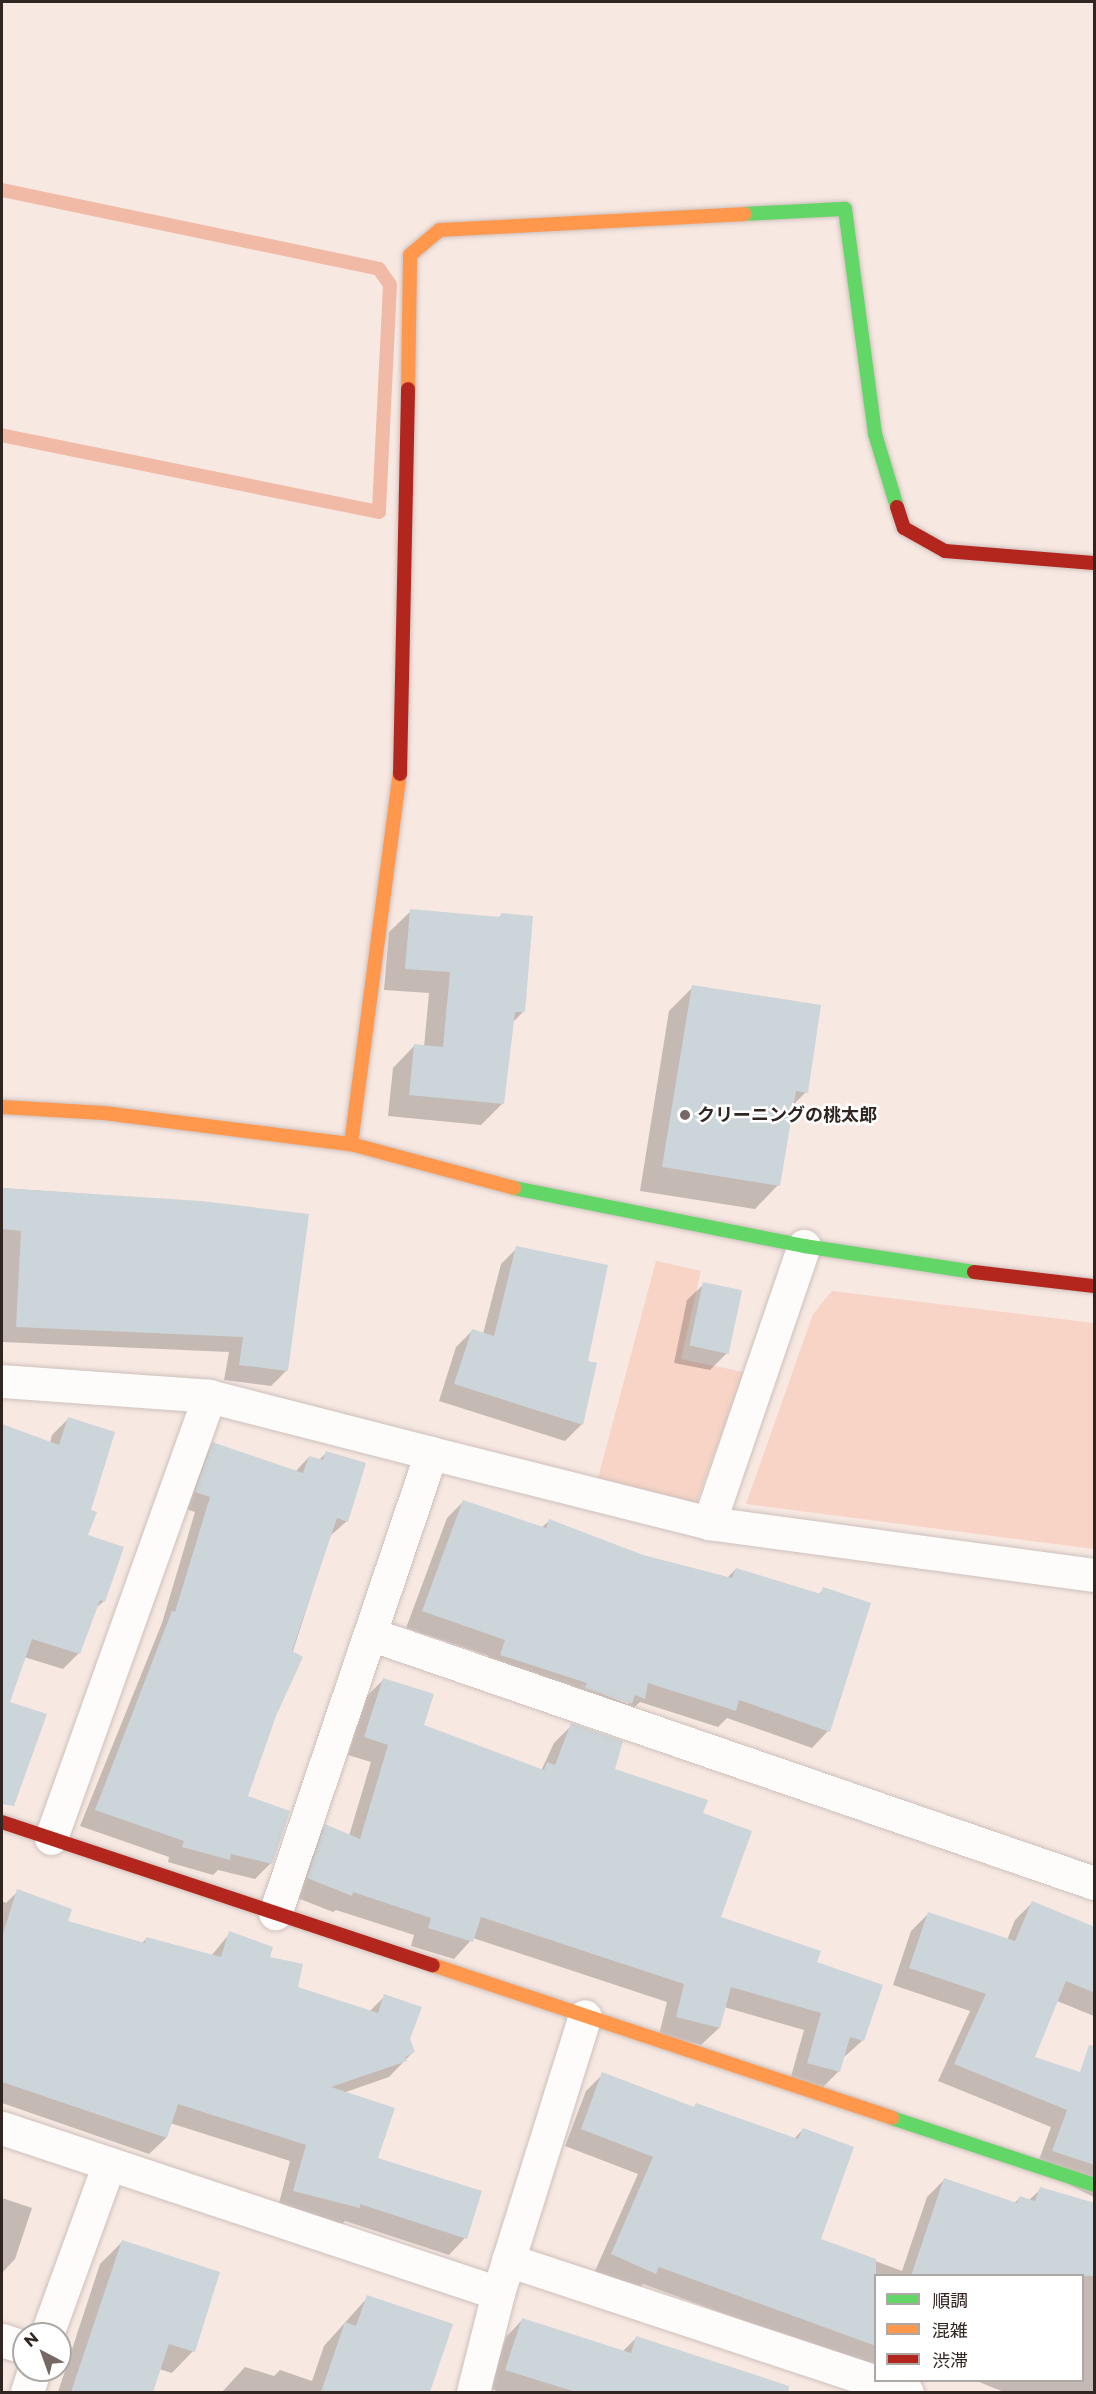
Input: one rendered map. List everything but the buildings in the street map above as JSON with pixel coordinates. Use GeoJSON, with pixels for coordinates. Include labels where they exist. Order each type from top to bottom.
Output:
{"type":"FeatureCollection","features":[{"type":"Feature","properties":{"kind":"street"},"geometry":{"type":"LineString","coordinates":[[351,1144],[400,794],[410,255],[440,230],[845,209],[874,434],[904,528],[945,551],[1095,563]]}},
{"type":"Feature","properties":{"kind":"street"},"geometry":{"type":"LineString","coordinates":[[2,1107],[104,1113],[351,1144],[556,1199],[804,1246],[934,1267],[1095,1286]]}},
{"type":"Feature","properties":{"kind":"street"},"geometry":{"type":"LineString","coordinates":[[709,1523],[804,1246]]}},
{"type":"Feature","properties":{"kind":"street"},"geometry":{"type":"LineString","coordinates":[[2,1381],[209,1396],[709,1523],[1095,1575]]}},
{"type":"Feature","properties":{"kind":"street"},"geometry":{"type":"LineString","coordinates":[[51,1838],[209,1396]]}},
{"type":"Feature","properties":{"kind":"street"},"geometry":{"type":"LineString","coordinates":[[275,1913],[431,1453]]}},
{"type":"Feature","properties":{"kind":"street"},"geometry":{"type":"LineString","coordinates":[[369,1634],[1095,1883]]}},
{"type":"Feature","properties":{"kind":"street"},"geometry":{"type":"LineString","coordinates":[[2,1822],[1095,2186]]}},
{"type":"Feature","properties":{"kind":"street"},"geometry":{"type":"LineString","coordinates":[[473,2392],[498,2293],[585,2016]]}},
{"type":"Feature","properties":{"kind":"street"},"geometry":{"type":"LineString","coordinates":[[2,2128],[498,2293]]}},
{"type":"Feature","properties":{"kind":"street"},"geometry":{"type":"LineString","coordinates":[[51,2322],[109,2164]]}},
{"type":"Feature","properties":{"kind":"street"},"geometry":{"type":"LineString","coordinates":[[508,2260],[874,2381]]}},
{"type":"Feature","properties":{"kind":"street"},"geometry":{"type":"LineString","coordinates":[[877,2382],[907,2392]]}},
{"type":"Feature","properties":{"kind":"shaded area"},"geometry":{"type":"Polygon","coordinates":[[[656,1261],[701,1271],[681,1359],[744,1372],[696,1504],[598,1478],[656,1261]]]}},
{"type":"Feature","properties":{"kind":"shaded area"},"geometry":{"type":"Polygon","coordinates":[[[832,1291],[1094,1323],[1094,1549],[746,1504],[813,1314],[832,1291]]]}},
{"type":"Feature","properties":{"kind":"waterway"},"geometry":{"type":"LineString","coordinates":[[2,190],[379,269],[390,285],[379,512],[2,435]]}},
{"type":"Feature","properties":{"kind":"traffic: fast"},"geometry":{"type":"LineString","coordinates":[[745,214],[845,209],[875,434],[897,507]]}},
{"type":"Feature","properties":{"kind":"traffic: fast"},"geometry":{"type":"LineString","coordinates":[[514,1188],[804,1246],[974,1272]]}},
{"type":"Feature","properties":{"kind":"traffic: fast"},"geometry":{"type":"LineString","coordinates":[[892,2118],[1094,2185]]}},
{"type":"Feature","properties":{"kind":"traffic: slow"},"geometry":{"type":"LineString","coordinates":[[408,389],[410,255],[440,230],[745,214]]}},
{"type":"Feature","properties":{"kind":"traffic: slow"},"geometry":{"type":"LineString","coordinates":[[351,1144],[400,774]]}},
{"type":"Feature","properties":{"kind":"traffic: slow"},"geometry":{"type":"LineString","coordinates":[[2,1107],[104,1113],[351,1144],[514,1188]]}},
{"type":"Feature","properties":{"kind":"traffic: slow"},"geometry":{"type":"LineString","coordinates":[[433,1965],[892,2118]]}},
{"type":"Feature","properties":{"kind":"traffic: jam"},"geometry":{"type":"LineString","coordinates":[[400,774],[408,389]]}},
{"type":"Feature","properties":{"kind":"traffic: jam"},"geometry":{"type":"LineString","coordinates":[[897,507],[904,528],[945,551],[1094,563]]}},
{"type":"Feature","properties":{"kind":"traffic: jam"},"geometry":{"type":"LineString","coordinates":[[974,1272],[1094,1286]]}},
{"type":"Feature","properties":{"kind":"traffic: jam"},"geometry":{"type":"LineString","coordinates":[[2,1822],[433,1965]]}},
{"type":"Feature","properties":{"kind":"place","name":"クリーニングの桃太郎"},"geometry":{"type":"Point","coordinates":[685,1115]}}]}
